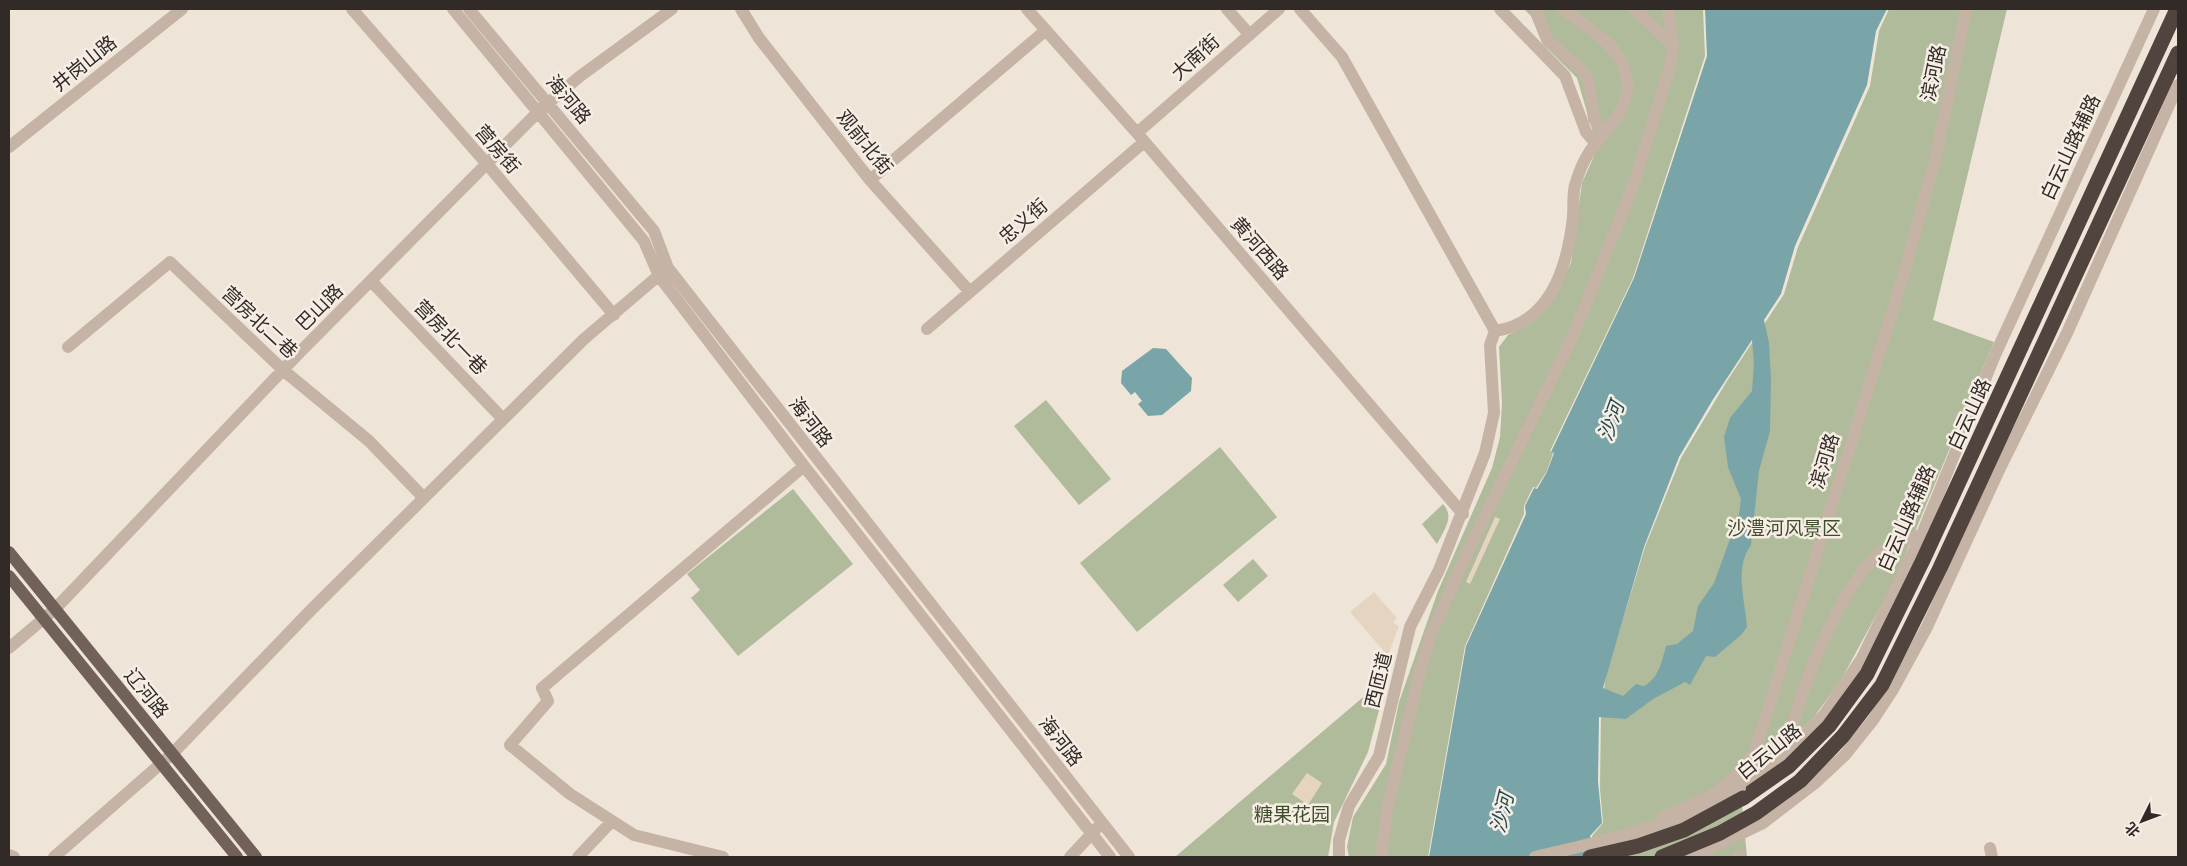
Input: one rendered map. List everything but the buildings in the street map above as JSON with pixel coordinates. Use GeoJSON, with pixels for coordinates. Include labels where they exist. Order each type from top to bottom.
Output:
{"type":"FeatureCollection","features":[{"type":"Feature","properties":{"kind":"highway","name":"白云山路"},"geometry":{"type":"LineString","coordinates":[[1590,857],[1638,846],[1684,830],[1741,793],[1789,766],[1829,726],[1867,674],[1939,527],[2177,9]]}},
{"type":"Feature","properties":{"kind":"highway","name":"白云山路"},"geometry":{"type":"LineString","coordinates":[[1662,857],[1759,818],[1800,781],[1843,736],[1882,686],[1943,560],[2178,53]]}},
{"type":"Feature","properties":{"kind":"highway"},"geometry":{"type":"LineString","coordinates":[[2162,87],[2178,75]]}},
{"type":"Feature","properties":{"kind":"main road","name":"辽河路"},"geometry":{"type":"LineString","coordinates":[[9,552],[256,857]]}},
{"type":"Feature","properties":{"kind":"main road","name":"辽河路"},"geometry":{"type":"LineString","coordinates":[[9,576],[237,857]]}},
{"type":"Feature","properties":{"kind":"street","name":"井岗山路"},"geometry":{"type":"LineString","coordinates":[[9,147],[182,9]]}},
{"type":"Feature","properties":{"kind":"street","name":"营房街"},"geometry":{"type":"LineString","coordinates":[[352,9],[614,314]]}},
{"type":"Feature","properties":{"kind":"street","name":"巴山路"},"geometry":{"type":"LineString","coordinates":[[9,648],[55,609],[283,370],[544,107],[579,77],[672,9]]}},
{"type":"Feature","properties":{"kind":"street","name":"观前北街"},"geometry":{"type":"LineString","coordinates":[[740,9],[759,38],[870,180],[970,292]]}},
{"type":"Feature","properties":{"kind":"street","name":"黄河西路"},"geometry":{"type":"LineString","coordinates":[[1027,9],[1141,137],[1463,514]]}},
{"type":"Feature","properties":{"kind":"street"},"geometry":{"type":"LineString","coordinates":[[1227,9],[1249,34]]}},
{"type":"Feature","properties":{"kind":"street","name":"大南街"},"geometry":{"type":"LineString","coordinates":[[1141,137],[1249,34],[1279,9]]}},
{"type":"Feature","properties":{"kind":"street"},"geometry":{"type":"LineString","coordinates":[[1300,9],[1342,57],[1495,331],[1505,330],[1527,318],[1551,294],[1568,255],[1575,184],[1589,152],[1614,123],[1625,101],[1627,83],[1622,61],[1611,46],[1562,9]]}},
{"type":"Feature","properties":{"kind":"street"},"geometry":{"type":"LineString","coordinates":[[1500,9],[1564,76],[1586,132],[1596,144]]}},
{"type":"Feature","properties":{"kind":"street"},"geometry":{"type":"LineString","coordinates":[[1535,9],[1548,41],[1582,70],[1589,82],[1594,119],[1605,133]]}},
{"type":"Feature","properties":{"kind":"street"},"geometry":{"type":"LineString","coordinates":[[1634,9],[1654,25],[1673,45]]}},
{"type":"Feature","properties":{"kind":"street","name":"滨河路"},"geometry":{"type":"LineString","coordinates":[[1638,857],[1632,829],[1711,796],[1731,780],[1754,754],[1804,587],[1902,277],[1936,156],[1966,9]]}},
{"type":"Feature","properties":{"kind":"street","name":"白云山路辅路"},"geometry":{"type":"LineString","coordinates":[[1536,857],[1638,833],[1684,817],[1741,793],[1786,754],[1824,716],[1862,658],[1922,534],[1995,355],[2154,9]]}},
{"type":"Feature","properties":{"kind":"street","name":"海河路"},"geometry":{"type":"LineString","coordinates":[[461,10],[544,107],[644,241],[663,272],[804,466],[1110,857]]}},
{"type":"Feature","properties":{"kind":"street"},"geometry":{"type":"LineString","coordinates":[[1654,25],[1661,26],[1668,13]]}},
{"type":"Feature","properties":{"kind":"street"},"geometry":{"type":"LineString","coordinates":[[1382,857],[1387,810],[1421,667],[1431,634],[1468,551],[1574,334],[1633,186],[1670,66],[1673,45],[1668,13]]}},
{"type":"Feature","properties":{"kind":"street"},"geometry":{"type":"LineString","coordinates":[[870,180],[1046,30]]}},
{"type":"Feature","properties":{"kind":"street"},"geometry":{"type":"LineString","coordinates":[[1692,857],[1815,783],[1844,755],[1873,720],[1892,691],[1927,627],[1996,477],[2067,333],[2178,85]]}},
{"type":"Feature","properties":{"kind":"street","name":"忠义街"},"geometry":{"type":"LineString","coordinates":[[927,329],[1141,137]]}},
{"type":"Feature","properties":{"kind":"street","name":"营房北二巷"},"geometry":{"type":"LineString","coordinates":[[68,347],[170,262],[283,370],[369,441],[424,498]]}},
{"type":"Feature","properties":{"kind":"street","name":"海河路"},"geometry":{"type":"LineString","coordinates":[[663,272],[1129,857]]}},
{"type":"Feature","properties":{"kind":"street"},"geometry":{"type":"LineString","coordinates":[[54,857],[172,754],[310,610],[584,339],[663,272]]}},
{"type":"Feature","properties":{"kind":"street","name":"营房北一巷"},"geometry":{"type":"LineString","coordinates":[[371,281],[503,419]]}},
{"type":"Feature","properties":{"kind":"street","name":"西匝道"},"geometry":{"type":"LineString","coordinates":[[1339,857],[1339,840],[1349,806],[1379,756],[1410,627],[1439,570],[1463,514],[1485,453],[1494,413],[1490,345],[1495,331]]}},
{"type":"Feature","properties":{"kind":"street"},"geometry":{"type":"LineString","coordinates":[[723,857],[634,835],[570,794],[510,745],[548,702],[542,688],[804,466]]}},
{"type":"Feature","properties":{"kind":"street"},"geometry":{"type":"LineString","coordinates":[[1792,730],[1816,658],[1852,584],[1885,550],[1939,527]]}},
{"type":"Feature","properties":{"kind":"street"},"geometry":{"type":"LineString","coordinates":[[578,857],[612,821]]}},
{"type":"Feature","properties":{"kind":"street"},"geometry":{"type":"LineString","coordinates":[[1070,857],[1102,822]]}},
{"type":"Feature","properties":{"kind":"street"},"geometry":{"type":"LineString","coordinates":[[9,855],[14,857]]}},
{"type":"Feature","properties":{"kind":"green space"},"geometry":{"type":"Polygon","coordinates":[[[1524,9],[1703,9],[1705,56],[1633,278],[1550,451],[1553,453],[1547,471],[1536,488],[1533,487],[1524,506],[1524,514],[1465,646],[1428,857],[1349,857],[1347,847],[1353,817],[1386,764],[1399,702],[1438,591],[1492,468],[1500,437],[1502,403],[1499,347],[1508,335],[1530,324],[1555,297],[1571,263],[1582,183],[1594,156],[1594,136],[1577,78],[1542,43],[1531,16],[1524,9]]]}},
{"type":"Feature","properties":{"kind":"green space","name":"沙澧河风景区"},"geometry":{"type":"Polygon","coordinates":[[[1889,9],[2007,9],[1933,320],[1994,342],[1894,582],[1841,680],[1814,717],[1781,750],[1740,784],[1747,857],[1596,857],[1592,836],[1603,823],[1600,789],[1601,712],[1606,675],[1645,547],[1681,458],[1727,381],[1784,294],[1798,247],[1870,86],[1879,31],[1889,9]]]}},
{"type":"Feature","properties":{"kind":"green space"},"geometry":{"type":"Polygon","coordinates":[[[1046,400],[1111,479],[1079,505],[1014,426],[1046,400]]]}},
{"type":"Feature","properties":{"kind":"green space"},"geometry":{"type":"Polygon","coordinates":[[[1220,447],[1277,517],[1137,632],[1080,563],[1220,447]]]}},
{"type":"Feature","properties":{"kind":"green space"},"geometry":{"type":"Polygon","coordinates":[[[793,489],[853,564],[738,656],[691,598],[700,590],[687,574],[793,489]]]}},
{"type":"Feature","properties":{"kind":"green space"},"geometry":{"type":"Polygon","coordinates":[[[1443,504],[1448,514],[1448,519],[1437,544],[1422,524],[1443,504]]]}},
{"type":"Feature","properties":{"kind":"green space"},"geometry":{"type":"Polygon","coordinates":[[[1253,559],[1268,576],[1238,602],[1223,585],[1253,559]]]}},
{"type":"Feature","properties":{"kind":"green space","name":"糖果花园"},"geometry":{"type":"Polygon","coordinates":[[[1388,676],[1368,752],[1334,822],[1328,857],[1175,857],[1388,676]]]}},
{"type":"Feature","properties":{"kind":"shaded area"},"geometry":{"type":"Polygon","coordinates":[[[1495,517],[1500,519],[1470,584],[1466,582],[1495,517]]]}},
{"type":"Feature","properties":{"kind":"shaded area"},"geometry":{"type":"Polygon","coordinates":[[[1374,592],[1397,618],[1393,623],[1399,626],[1388,656],[1350,612],[1374,592]]]}},
{"type":"Feature","properties":{"kind":"shaded area"},"geometry":{"type":"Polygon","coordinates":[[[1307,773],[1322,783],[1308,805],[1292,794],[1307,773]]]}},
{"type":"Feature","properties":{"kind":"water","name":"沙河"},"geometry":{"type":"Polygon","coordinates":[[[1705,9],[1887,9],[1876,31],[1867,85],[1795,246],[1781,294],[1764,320],[1769,343],[1771,379],[1770,431],[1759,471],[1751,545],[1743,564],[1742,584],[1747,627],[1741,635],[1715,657],[1706,656],[1690,685],[1685,682],[1653,699],[1626,719],[1599,717],[1598,781],[1602,823],[1590,836],[1595,857],[1429,857],[1466,646],[1526,514],[1525,506],[1534,488],[1537,489],[1547,472],[1554,453],[1551,452],[1634,278],[1707,56],[1705,9]],[[1752,340],[1712,401],[1679,457],[1644,547],[1603,688],[1623,696],[1636,684],[1644,686],[1649,683],[1656,674],[1666,646],[1677,644],[1693,631],[1698,606],[1714,583],[1739,514],[1741,499],[1728,467],[1724,437],[1730,418],[1752,391],[1754,364],[1752,340]]]}},
{"type":"Feature","properties":{"kind":"water"},"geometry":{"type":"Polygon","coordinates":[[[1153,348],[1166,349],[1192,378],[1191,391],[1162,415],[1148,416],[1138,404],[1142,401],[1135,392],[1131,395],[1121,383],[1122,371],[1153,348]]]}}]}
